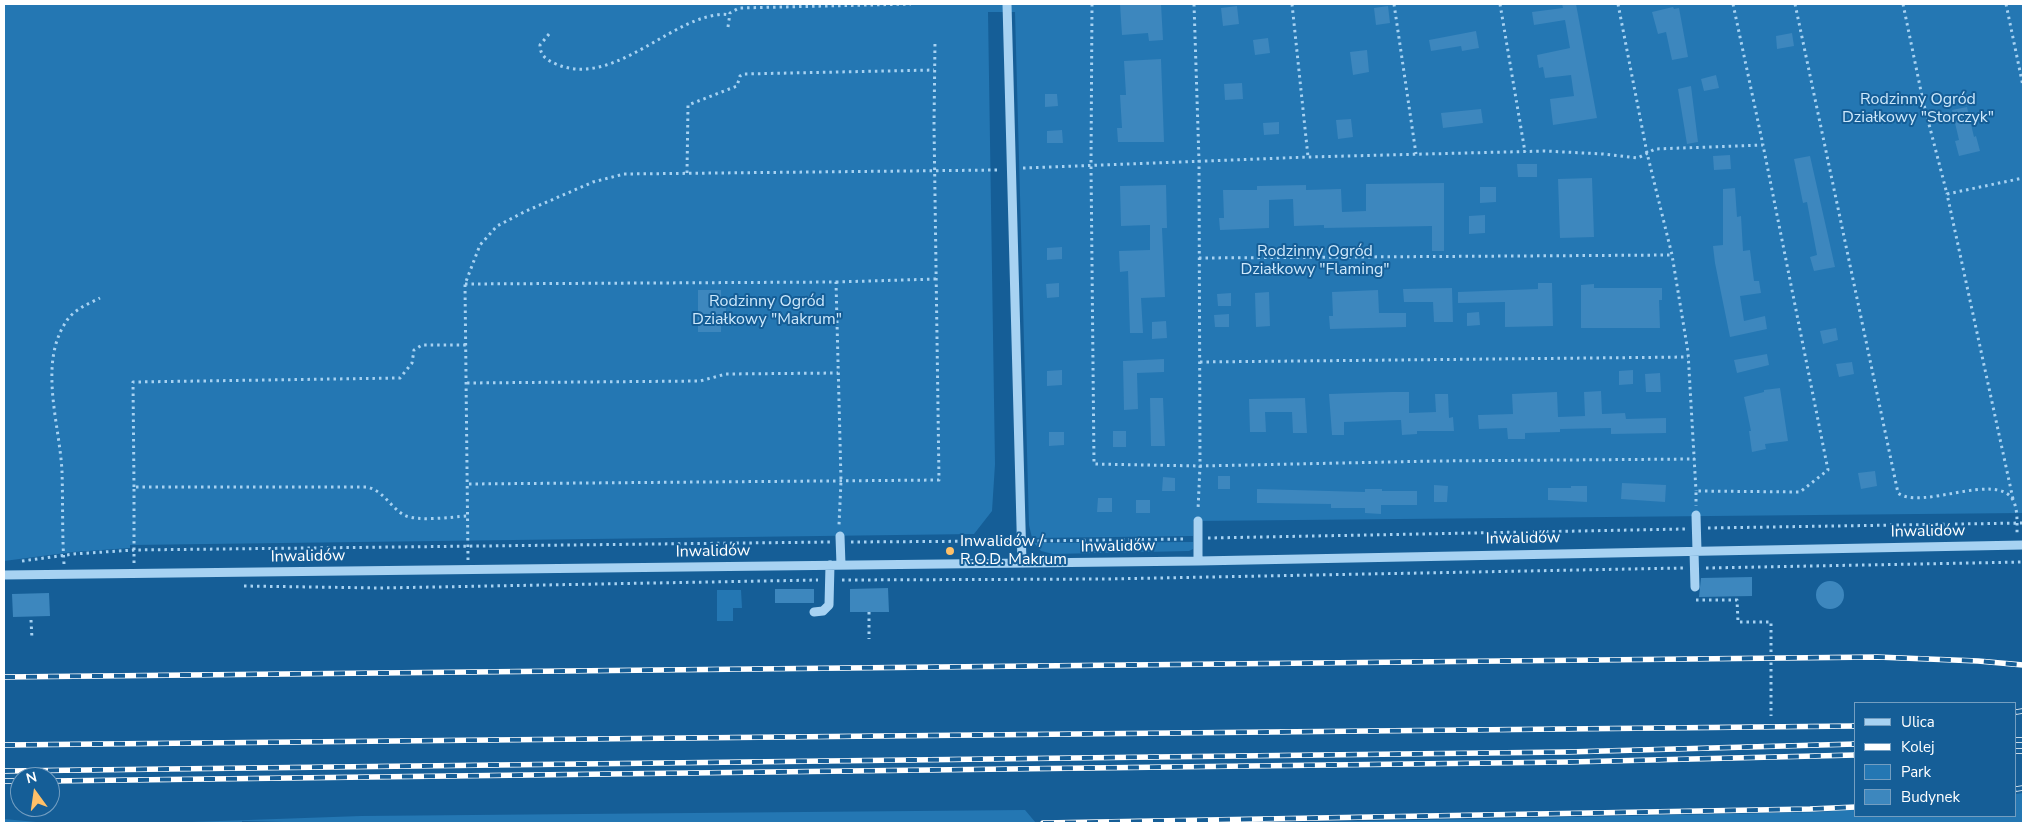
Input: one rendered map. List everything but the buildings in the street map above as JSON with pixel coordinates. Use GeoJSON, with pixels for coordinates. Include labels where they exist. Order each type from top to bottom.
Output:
{"type":"FeatureCollection","features":[{"type":"Feature","properties":{"kind":"street"},"geometry":{"type":"LineString","coordinates":[[1007,4],[1013,169],[1022,563]]}},
{"type":"Feature","properties":{"kind":"street"},"geometry":{"type":"LineString","coordinates":[[1695,587],[1696,515]]}},
{"type":"Feature","properties":{"kind":"street"},"geometry":{"type":"LineString","coordinates":[[1198,521],[1198,561]]}},
{"type":"Feature","properties":{"kind":"street"},"geometry":{"type":"LineString","coordinates":[[840,536],[840,565]]}},
{"type":"Feature","properties":{"kind":"street","name":"Inwalidów"},"geometry":{"type":"LineString","coordinates":[[4,575],[1198,561],[2020,545]]}},
{"type":"Feature","properties":{"kind":"street"},"geometry":{"type":"LineString","coordinates":[[814,612],[823,611],[829,605],[830,565]]}},
{"type":"Feature","properties":{"kind":"path"},"geometry":{"type":"LineString","coordinates":[[549,34],[540,45],[544,57],[572,70],[596,67],[630,56],[691,22],[709,16],[729,15],[739,8],[911,4]]}},
{"type":"Feature","properties":{"kind":"path"},"geometry":{"type":"LineString","coordinates":[[1092,4],[1091,165],[1094,464],[1200,466],[1436,461],[1695,459]]}},
{"type":"Feature","properties":{"kind":"path"},"geometry":{"type":"LineString","coordinates":[[1194,4],[1199,161],[1200,466],[1198,521]]}},
{"type":"Feature","properties":{"kind":"path"},"geometry":{"type":"LineString","coordinates":[[1292,4],[1308,157]]}},
{"type":"Feature","properties":{"kind":"path"},"geometry":{"type":"LineString","coordinates":[[1394,4],[1416,154]]}},
{"type":"Feature","properties":{"kind":"path"},"geometry":{"type":"LineString","coordinates":[[1500,4],[1525,152]]}},
{"type":"Feature","properties":{"kind":"path"},"geometry":{"type":"LineString","coordinates":[[1618,4],[1647,153],[1672,254],[1688,357],[1695,459],[1696,515]]}},
{"type":"Feature","properties":{"kind":"path"},"geometry":{"type":"LineString","coordinates":[[1696,491],[1800,492],[1828,470],[1733,4]]}},
{"type":"Feature","properties":{"kind":"path"},"geometry":{"type":"LineString","coordinates":[[1795,4],[1898,493],[1904,498],[1982,489],[2002,490],[2013,499]]}},
{"type":"Feature","properties":{"kind":"path"},"geometry":{"type":"LineString","coordinates":[[1902,4],[1923,101],[1947,194],[2016,513],[2020,545]]}},
{"type":"Feature","properties":{"kind":"path"},"geometry":{"type":"LineString","coordinates":[[2006,4],[2023,86]]}},
{"type":"Feature","properties":{"kind":"path"},"geometry":{"type":"LineString","coordinates":[[728,27],[729,15]]}},
{"type":"Feature","properties":{"kind":"path"},"geometry":{"type":"LineString","coordinates":[[469,484],[939,480],[934,169],[934,70],[936,41]]}},
{"type":"Feature","properties":{"kind":"path"},"geometry":{"type":"LineString","coordinates":[[688,173],[688,104],[737,86],[740,76],[743,74],[934,70]]}},
{"type":"Feature","properties":{"kind":"path"},"geometry":{"type":"LineString","coordinates":[[468,570],[467,516],[469,484],[465,284],[480,245],[497,226],[526,211],[610,176],[624,174],[1013,169],[1308,157],[1525,152],[1604,154],[1638,158],[1655,149],[1763,145]]}},
{"type":"Feature","properties":{"kind":"path"},"geometry":{"type":"LineString","coordinates":[[1947,194],[2023,178]]}},
{"type":"Feature","properties":{"kind":"path"},"geometry":{"type":"LineString","coordinates":[[1199,258],[1672,254]]}},
{"type":"Feature","properties":{"kind":"path"},"geometry":{"type":"LineString","coordinates":[[465,284],[836,282],[936,279]]}},
{"type":"Feature","properties":{"kind":"path"},"geometry":{"type":"LineString","coordinates":[[836,282],[841,481],[840,536]]}},
{"type":"Feature","properties":{"kind":"path"},"geometry":{"type":"LineString","coordinates":[[64,574],[62,470],[52,386],[54,353],[63,326],[74,311],[100,298]]}},
{"type":"Feature","properties":{"kind":"path"},"geometry":{"type":"LineString","coordinates":[[134,574],[133,382],[400,378],[412,363],[414,350],[422,345],[466,345]]}},
{"type":"Feature","properties":{"kind":"path"},"geometry":{"type":"LineString","coordinates":[[1200,362],[1688,357]]}},
{"type":"Feature","properties":{"kind":"path"},"geometry":{"type":"LineString","coordinates":[[467,383],[700,381],[726,374],[838,373]]}},
{"type":"Feature","properties":{"kind":"path"},"geometry":{"type":"LineString","coordinates":[[134,487],[367,487],[376,489],[406,516],[425,518],[467,516]]}},
{"type":"Feature","properties":{"kind":"path"},"geometry":{"type":"LineString","coordinates":[[234,586],[380,588],[830,580],[1106,579],[2023,562]]}},
{"type":"Feature","properties":{"kind":"path"},"geometry":{"type":"LineString","coordinates":[[1695,587],[1695,600],[1737,600],[1738,622],[1771,622],[1771,716]]}},
{"type":"Feature","properties":{"kind":"path"},"geometry":{"type":"LineString","coordinates":[[869,612],[869,639]]}},
{"type":"Feature","properties":{"kind":"path"},"geometry":{"type":"LineString","coordinates":[[31,620],[32,638]]}},
{"type":"Feature","properties":{"kind":"green space"},"geometry":{"type":"Polygon","coordinates":[[[4,4],[2023,4],[2023,513],[1193,521],[1193,536],[1032,538],[1029,525],[1015,12],[988,12],[995,464],[992,511],[974,534],[130,545],[130,548],[73,552],[4,561],[4,4]]]}},
{"type":"Feature","properties":{"kind":"green space"},"geometry":{"type":"Polygon","coordinates":[[[1193,542],[1193,549],[1189,551],[1053,554],[1041,551],[1034,543],[1193,542]]]}},
{"type":"Feature","properties":{"kind":"green space"},"geometry":{"type":"Polygon","coordinates":[[[717,590],[741,590],[742,608],[733,608],[733,621],[717,621],[717,590]]]}},
{"type":"Feature","properties":{"kind":"green space"},"geometry":{"type":"Polygon","coordinates":[[[2023,793],[2023,823],[1267,823],[1821,812],[1854,809],[1854,817],[2017,817],[2017,794],[2023,793]]]}},
{"type":"Feature","properties":{"kind":"green space"},"geometry":{"type":"Polygon","coordinates":[[[1025,810],[1036,823],[325,823],[242,821],[242,823],[163,823],[361,816],[1025,810]]]}},
{"type":"Feature","properties":{"kind":"green space"},"geometry":{"type":"Polygon","coordinates":[[[4,819],[47,823],[4,823],[4,819]]]}},
{"type":"Feature","properties":{"kind":"railway"},"geometry":{"type":"LineString","coordinates":[[4,677],[1877,657],[1978,661],[2023,665]]}},
{"type":"Feature","properties":{"kind":"railway"},"geometry":{"type":"LineString","coordinates":[[2017,712],[2023,711]]}},
{"type":"Feature","properties":{"kind":"railway"},"geometry":{"type":"LineString","coordinates":[[4,745],[1854,726]]}},
{"type":"Feature","properties":{"kind":"railway"},"geometry":{"type":"LineString","coordinates":[[2017,740],[2023,740]]}},
{"type":"Feature","properties":{"kind":"railway"},"geometry":{"type":"LineString","coordinates":[[4,771],[1567,752],[1854,744]]}},
{"type":"Feature","properties":{"kind":"railway"},"geometry":{"type":"LineString","coordinates":[[2017,751],[2023,751]]}},
{"type":"Feature","properties":{"kind":"railway"},"geometry":{"type":"LineString","coordinates":[[60,781],[1569,762],[1854,755]]}},
{"type":"Feature","properties":{"kind":"railway"},"geometry":{"type":"LineString","coordinates":[[4,781],[10,781]]}},
{"type":"Feature","properties":{"kind":"railway"},"geometry":{"type":"LineString","coordinates":[[2017,789],[2023,788]]}},
{"type":"Feature","properties":{"kind":"railway"},"geometry":{"type":"LineString","coordinates":[[1043,823],[1854,807]]}},
{"type":"Feature","properties":{"kind":"place","name":"Inwalidów / R.O.D. Makrum"},"geometry":{"type":"Point","coordinates":[950,551]}},
{"type":"Feature","properties":{"kind":"park label","name":"Rodzinny Ogród Działkowy \"Storczyk\""},"geometry":{"type":"Point","coordinates":[1918,109]}},
{"type":"Feature","properties":{"kind":"park label","name":"Rodzinny Ogród Działkowy \"Flaming\""},"geometry":{"type":"Point","coordinates":[1315,261]}},
{"type":"Feature","properties":{"kind":"park label","name":"Rodzinny Ogród Działkowy \"Makrum\""},"geometry":{"type":"Point","coordinates":[767,311]}}]}
